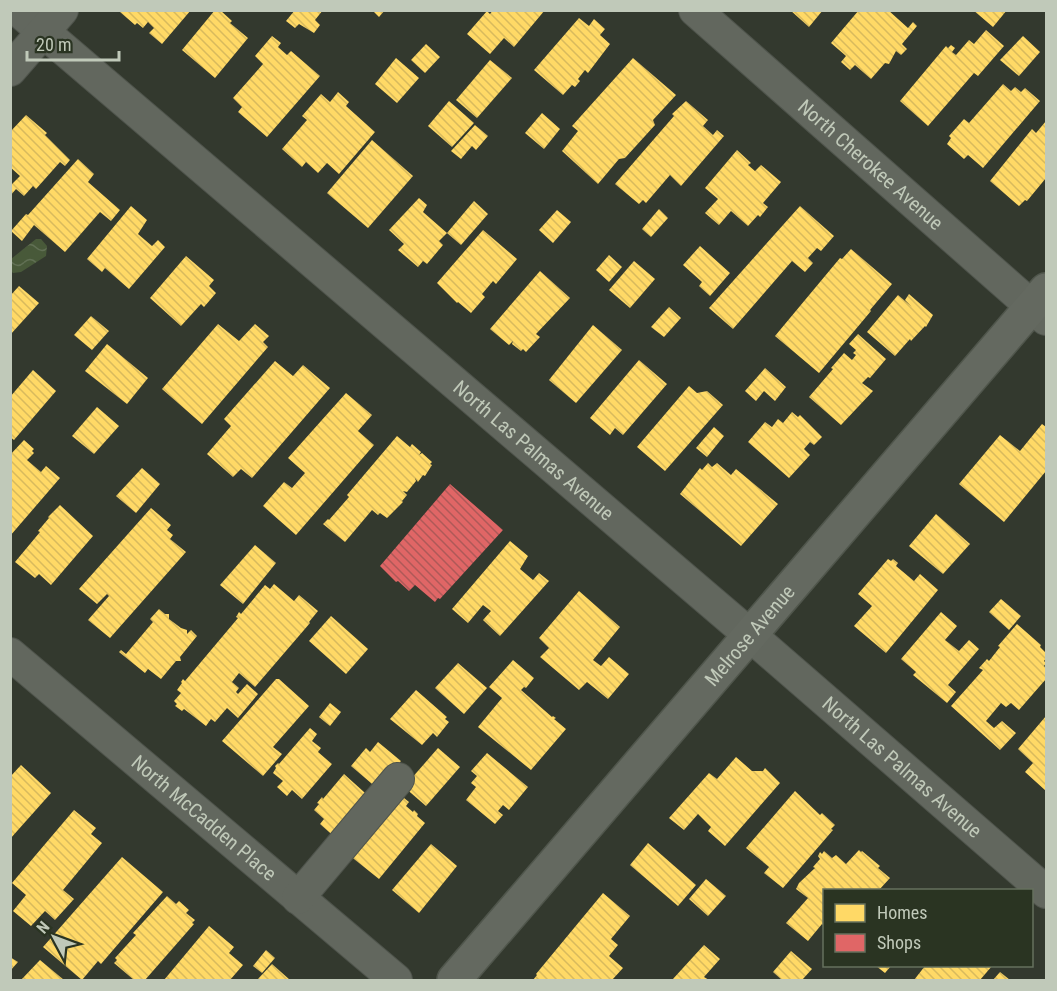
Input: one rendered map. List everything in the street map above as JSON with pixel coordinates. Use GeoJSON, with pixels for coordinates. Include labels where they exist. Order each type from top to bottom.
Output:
{"type":"FeatureCollection","features":[{"type":"Feature","properties":{"kind":"main road","name":"Melrose Avenue"},"geometry":{"type":"LineString","coordinates":[[454,981],[751,636],[1042,305]]}},
{"type":"Feature","properties":{"kind":"street","name":"North Las Palmas Avenue"},"geometry":{"type":"LineString","coordinates":[[18,10],[53,21],[751,636],[1047,892]]}},
{"type":"Feature","properties":{"kind":"street","name":"North Cherokee Avenue"},"geometry":{"type":"LineString","coordinates":[[695,10],[1042,305]]}},
{"type":"Feature","properties":{"kind":"street"},"geometry":{"type":"LineString","coordinates":[[10,70],[53,21]]}},
{"type":"Feature","properties":{"kind":"street","name":"North McCadden Place"},"geometry":{"type":"LineString","coordinates":[[10,654],[396,981]]}},
{"type":"Feature","properties":{"kind":"street"},"geometry":{"type":"LineString","coordinates":[[298,898],[398,779]]}},
{"type":"Feature","properties":{"kind":"water"},"geometry":{"type":"Polygon","coordinates":[[[36,239],[41,239],[47,246],[46,256],[21,272],[13,273],[11,259],[36,239]]]}},
{"type":"Feature","properties":{"kind":"building: Homes"},"geometry":{"type":"Polygon","coordinates":[[[121,10],[191,10],[162,44],[149,33],[154,28],[148,22],[143,28],[137,23],[135,25],[120,12],[121,10]]]}},
{"type":"Feature","properties":{"kind":"building: Homes"},"geometry":{"type":"Polygon","coordinates":[[[215,10],[220,10],[232,21],[230,23],[248,38],[215,78],[182,50],[215,10]]]}},
{"type":"Feature","properties":{"kind":"building: Homes"},"geometry":{"type":"Polygon","coordinates":[[[295,10],[323,10],[315,20],[320,25],[314,33],[299,24],[295,28],[286,21],[295,10]]]}},
{"type":"Feature","properties":{"kind":"building: Homes"},"geometry":{"type":"Polygon","coordinates":[[[372,10],[385,10],[379,17],[372,10]]]}},
{"type":"Feature","properties":{"kind":"building: Homes"},"geometry":{"type":"Polygon","coordinates":[[[493,10],[545,10],[514,47],[504,38],[490,54],[467,34],[487,11],[490,14],[493,10]]]}},
{"type":"Feature","properties":{"kind":"building: Homes"},"geometry":{"type":"Polygon","coordinates":[[[790,10],[823,10],[809,27],[790,10]]]}},
{"type":"Feature","properties":{"kind":"building: Homes"},"geometry":{"type":"Polygon","coordinates":[[[859,10],[888,10],[908,28],[913,22],[917,26],[902,44],[907,49],[901,55],[896,51],[889,64],[885,63],[871,79],[855,65],[850,70],[841,62],[846,56],[831,43],[859,10]]]}},
{"type":"Feature","properties":{"kind":"building: Homes"},"geometry":{"type":"Polygon","coordinates":[[[973,10],[1007,10],[993,27],[973,10]]]}},
{"type":"Feature","properties":{"kind":"building: Homes"},"geometry":{"type":"Polygon","coordinates":[[[579,18],[589,26],[594,19],[605,29],[600,35],[610,44],[588,73],[585,70],[575,87],[572,85],[563,95],[534,70],[579,18]]]}},
{"type":"Feature","properties":{"kind":"building: Homes"},"geometry":{"type":"Polygon","coordinates":[[[986,30],[1004,46],[978,76],[974,73],[928,126],[900,101],[946,46],[948,48],[951,45],[955,48],[952,52],[956,55],[969,40],[974,44],[986,30]]]}},
{"type":"Feature","properties":{"kind":"building: Homes"},"geometry":{"type":"Polygon","coordinates":[[[272,36],[281,43],[278,47],[287,55],[291,51],[320,76],[267,137],[238,112],[242,107],[233,98],[263,64],[255,56],[272,36]]]}},
{"type":"Feature","properties":{"kind":"building: Homes"},"geometry":{"type":"Polygon","coordinates":[[[1023,36],[1040,52],[1019,76],[1000,60],[1023,36]]]}},
{"type":"Feature","properties":{"kind":"building: Homes"},"geometry":{"type":"Polygon","coordinates":[[[426,44],[440,57],[425,73],[411,60],[426,44]]]}},
{"type":"Feature","properties":{"kind":"building: Homes"},"geometry":{"type":"Polygon","coordinates":[[[396,58],[419,78],[397,103],[375,84],[396,58]]]}},
{"type":"Feature","properties":{"kind":"building: Homes"},"geometry":{"type":"Polygon","coordinates":[[[633,58],[676,95],[653,120],[655,125],[625,158],[619,159],[598,184],[562,151],[578,131],[572,126],[633,58]]]}},
{"type":"Feature","properties":{"kind":"building: Homes"},"geometry":{"type":"Polygon","coordinates":[[[490,60],[512,78],[477,118],[456,100],[490,60]]]}},
{"type":"Feature","properties":{"kind":"building: Homes"},"geometry":{"type":"Polygon","coordinates":[[[1003,84],[1011,91],[1015,87],[1021,92],[1025,88],[1040,101],[983,168],[968,155],[964,159],[947,144],[951,138],[949,136],[964,119],[969,123],[1003,84]]]}},
{"type":"Feature","properties":{"kind":"building: Homes"},"geometry":{"type":"Polygon","coordinates":[[[338,92],[349,102],[346,106],[375,132],[339,174],[327,163],[318,173],[306,162],[302,167],[282,149],[307,120],[302,116],[321,94],[330,102],[338,92]]]}},
{"type":"Feature","properties":{"kind":"building: Homes"},"geometry":{"type":"Polygon","coordinates":[[[449,101],[474,123],[452,147],[428,126],[449,101]]]}},
{"type":"Feature","properties":{"kind":"building: Homes"},"geometry":{"type":"Polygon","coordinates":[[[686,101],[708,120],[703,126],[713,135],[717,130],[724,136],[681,186],[670,175],[646,203],[643,200],[639,204],[615,184],[674,116],[672,114],[686,101]]]}},
{"type":"Feature","properties":{"kind":"building: Homes"},"geometry":{"type":"Polygon","coordinates":[[[542,113],[560,129],[544,149],[525,133],[542,113]]]}},
{"type":"Feature","properties":{"kind":"building: Homes"},"geometry":{"type":"Polygon","coordinates":[[[26,115],[47,133],[45,135],[70,160],[65,166],[60,162],[36,189],[33,186],[24,196],[16,189],[10,196],[10,186],[20,176],[10,167],[10,132],[26,115]]]}},
{"type":"Feature","properties":{"kind":"building: Homes"},"geometry":{"type":"Polygon","coordinates":[[[1046,121],[1046,178],[1027,201],[1025,200],[1019,206],[990,181],[1032,129],[1036,133],[1046,121]]]}},
{"type":"Feature","properties":{"kind":"building: Homes"},"geometry":{"type":"Polygon","coordinates":[[[475,125],[488,136],[476,150],[472,146],[461,159],[451,151],[475,125]]]}},
{"type":"Feature","properties":{"kind":"building: Homes"},"geometry":{"type":"Polygon","coordinates":[[[372,140],[413,176],[368,228],[327,193],[372,140]]]}},
{"type":"Feature","properties":{"kind":"building: Homes"},"geometry":{"type":"Polygon","coordinates":[[[737,150],[751,163],[748,165],[755,171],[761,165],[781,182],[763,203],[768,207],[748,226],[731,211],[719,225],[705,213],[718,199],[705,188],[737,150]]]}},
{"type":"Feature","properties":{"kind":"building: Homes"},"geometry":{"type":"Polygon","coordinates":[[[78,159],[94,174],[88,182],[120,210],[111,221],[100,212],[65,252],[34,225],[22,241],[11,231],[78,159]]]}},
{"type":"Feature","properties":{"kind":"building: Homes"},"geometry":{"type":"Polygon","coordinates":[[[419,198],[427,205],[423,212],[447,233],[439,241],[443,245],[427,264],[423,261],[418,267],[398,250],[404,244],[389,230],[419,198]]]}},
{"type":"Feature","properties":{"kind":"building: Homes"},"geometry":{"type":"Polygon","coordinates":[[[474,201],[488,214],[461,245],[447,233],[474,201]]]}},
{"type":"Feature","properties":{"kind":"building: Homes"},"geometry":{"type":"Polygon","coordinates":[[[131,206],[147,220],[138,234],[152,246],[158,240],[165,247],[129,289],[105,268],[102,272],[87,259],[131,206]]]}},
{"type":"Feature","properties":{"kind":"building: Homes"},"geometry":{"type":"Polygon","coordinates":[[[800,206],[834,236],[821,251],[817,248],[808,258],[813,263],[805,272],[792,261],[733,329],[709,308],[800,206]]]}},
{"type":"Feature","properties":{"kind":"building: Homes"},"geometry":{"type":"Polygon","coordinates":[[[659,209],[668,218],[651,237],[642,229],[659,209]]]}},
{"type":"Feature","properties":{"kind":"building: Homes"},"geometry":{"type":"Polygon","coordinates":[[[557,210],[571,222],[553,243],[539,230],[557,210]]]}},
{"type":"Feature","properties":{"kind":"building: Homes"},"geometry":{"type":"Polygon","coordinates":[[[483,230],[517,259],[496,284],[493,281],[482,294],[485,297],[471,313],[437,283],[483,230]]]}},
{"type":"Feature","properties":{"kind":"building: Homes"},"geometry":{"type":"Polygon","coordinates":[[[700,246],[730,273],[710,296],[699,286],[702,282],[683,265],[700,246]]]}},
{"type":"Feature","properties":{"kind":"building: Homes"},"geometry":{"type":"Polygon","coordinates":[[[851,249],[892,284],[819,373],[775,336],[840,258],[842,259],[851,249]]]}},
{"type":"Feature","properties":{"kind":"building: Homes"},"geometry":{"type":"Polygon","coordinates":[[[609,255],[622,267],[609,282],[596,270],[609,255]]]}},
{"type":"Feature","properties":{"kind":"building: Homes"},"geometry":{"type":"Polygon","coordinates":[[[186,256],[214,280],[209,286],[216,293],[204,307],[201,304],[181,326],[150,298],[186,256]]]}},
{"type":"Feature","properties":{"kind":"building: Homes"},"geometry":{"type":"Polygon","coordinates":[[[634,261],[655,279],[630,308],[609,290],[634,261]]]}},
{"type":"Feature","properties":{"kind":"building: Homes"},"geometry":{"type":"Polygon","coordinates":[[[540,271],[570,298],[536,334],[540,337],[526,352],[523,349],[521,351],[512,344],[513,341],[509,345],[490,329],[540,271]]]}},
{"type":"Feature","properties":{"kind":"building: Homes"},"geometry":{"type":"Polygon","coordinates":[[[19,286],[39,303],[10,335],[10,296],[19,286]]]}},
{"type":"Feature","properties":{"kind":"building: Homes"},"geometry":{"type":"Polygon","coordinates":[[[909,294],[933,315],[926,327],[911,341],[910,339],[895,356],[867,332],[898,295],[912,307],[905,300],[909,294]]]}},
{"type":"Feature","properties":{"kind":"building: Homes"},"geometry":{"type":"Polygon","coordinates":[[[669,307],[681,318],[664,337],[651,327],[669,307]]]}},
{"type":"Feature","properties":{"kind":"building: Homes"},"geometry":{"type":"Polygon","coordinates":[[[91,316],[109,331],[92,350],[74,335],[91,316]]]}},
{"type":"Feature","properties":{"kind":"building: Homes"},"geometry":{"type":"Polygon","coordinates":[[[218,324],[239,341],[255,324],[269,336],[263,342],[268,347],[202,424],[162,389],[218,324]]]}},
{"type":"Feature","properties":{"kind":"building: Homes"},"geometry":{"type":"Polygon","coordinates":[[[593,325],[622,350],[576,403],[549,380],[593,325]]]}},
{"type":"Feature","properties":{"kind":"building: Homes"},"geometry":{"type":"Polygon","coordinates":[[[858,334],[886,359],[870,378],[868,377],[862,383],[873,391],[841,425],[809,397],[844,353],[852,360],[856,355],[853,353],[856,350],[849,344],[858,334]]]}},
{"type":"Feature","properties":{"kind":"building: Homes"},"geometry":{"type":"Polygon","coordinates":[[[107,344],[148,378],[127,404],[85,371],[107,344]]]}},
{"type":"Feature","properties":{"kind":"building: Homes"},"geometry":{"type":"Polygon","coordinates":[[[639,360],[667,384],[623,435],[615,428],[610,435],[590,418],[639,360]]]}},
{"type":"Feature","properties":{"kind":"building: Homes"},"geometry":{"type":"Polygon","coordinates":[[[275,361],[293,376],[303,365],[330,388],[252,478],[241,469],[233,477],[207,454],[231,426],[224,419],[275,361]]]}},
{"type":"Feature","properties":{"kind":"building: Homes"},"geometry":{"type":"Polygon","coordinates":[[[765,368],[786,387],[775,401],[764,391],[756,401],[745,391],[765,368]]]}},
{"type":"Feature","properties":{"kind":"building: Homes"},"geometry":{"type":"Polygon","coordinates":[[[33,370],[56,391],[14,440],[10,437],[10,397],[33,370]]]}},
{"type":"Feature","properties":{"kind":"building: Homes"},"geometry":{"type":"Polygon","coordinates":[[[689,386],[697,393],[707,391],[723,405],[665,471],[637,447],[689,386]]]}},
{"type":"Feature","properties":{"kind":"building: Homes"},"geometry":{"type":"Polygon","coordinates":[[[346,393],[372,415],[358,431],[374,445],[296,535],[263,506],[284,482],[292,488],[305,473],[288,458],[346,393]]]}},
{"type":"Feature","properties":{"kind":"building: Homes"},"geometry":{"type":"Polygon","coordinates":[[[97,407],[119,426],[94,454],[72,436],[97,407]]]}},
{"type":"Feature","properties":{"kind":"building: Homes"},"geometry":{"type":"Polygon","coordinates":[[[792,412],[798,417],[800,415],[822,437],[814,445],[810,442],[804,449],[810,455],[789,478],[748,442],[765,422],[772,427],[778,419],[783,423],[792,412]]]}},
{"type":"Feature","properties":{"kind":"building: Homes"},"geometry":{"type":"Polygon","coordinates":[[[1042,424],[1046,427],[1046,471],[1004,522],[959,484],[1000,435],[1020,451],[1042,424]]]}},
{"type":"Feature","properties":{"kind":"building: Homes"},"geometry":{"type":"Polygon","coordinates":[[[714,427],[724,436],[707,457],[696,448],[714,427]]]}},
{"type":"Feature","properties":{"kind":"building: Homes"},"geometry":{"type":"Polygon","coordinates":[[[397,436],[410,447],[412,444],[421,452],[419,455],[422,453],[432,462],[430,464],[432,465],[425,476],[423,475],[418,482],[415,478],[416,481],[407,492],[403,491],[407,495],[403,502],[387,518],[372,510],[345,542],[323,524],[349,497],[347,495],[397,436]]]}},
{"type":"Feature","properties":{"kind":"building: Homes"},"geometry":{"type":"Polygon","coordinates":[[[24,440],[34,449],[32,451],[34,453],[27,460],[41,472],[46,466],[60,478],[10,536],[10,455],[24,440]]]}},
{"type":"Feature","properties":{"kind":"building: Homes"},"geometry":{"type":"Polygon","coordinates":[[[708,463],[712,467],[717,463],[731,475],[736,469],[778,504],[741,546],[680,494],[700,468],[702,470],[708,463]]]}},
{"type":"Feature","properties":{"kind":"building: Homes"},"geometry":{"type":"Polygon","coordinates":[[[142,468],[160,484],[136,513],[116,496],[142,468]]]}},
{"type":"Feature","properties":{"kind":"building: Homes"},"geometry":{"type":"Polygon","coordinates":[[[60,505],[93,536],[51,585],[39,574],[35,578],[15,562],[40,532],[38,531],[48,517],[60,505]]]}},
{"type":"Feature","properties":{"kind":"building: Homes"},"geometry":{"type":"Polygon","coordinates":[[[151,508],[171,525],[167,530],[173,535],[170,539],[186,552],[110,638],[88,620],[109,596],[107,594],[97,604],[79,589],[151,508]]]}},
{"type":"Feature","properties":{"kind":"building: Homes"},"geometry":{"type":"Polygon","coordinates":[[[936,514],[970,544],[943,574],[909,546],[936,514]]]}},
{"type":"Feature","properties":{"kind":"building: Homes"},"geometry":{"type":"Polygon","coordinates":[[[510,541],[528,556],[520,569],[533,580],[539,573],[549,581],[500,636],[483,620],[491,611],[483,605],[468,623],[452,609],[510,541]]]}},
{"type":"Feature","properties":{"kind":"building: Homes"},"geometry":{"type":"Polygon","coordinates":[[[255,545],[276,563],[243,604],[220,585],[255,545]]]}},
{"type":"Feature","properties":{"kind":"building: Homes"},"geometry":{"type":"Polygon","coordinates":[[[888,559],[891,561],[893,559],[898,563],[896,566],[914,581],[920,574],[938,590],[886,653],[854,626],[872,606],[858,594],[888,559]]]}},
{"type":"Feature","properties":{"kind":"building: Homes"},"geometry":{"type":"Polygon","coordinates":[[[274,584],[294,601],[299,595],[318,611],[255,687],[239,673],[232,682],[239,688],[236,692],[238,694],[247,684],[258,694],[238,718],[227,708],[215,722],[211,719],[206,726],[184,709],[182,711],[175,706],[177,704],[174,701],[181,693],[177,690],[183,679],[185,681],[238,618],[236,617],[239,612],[241,614],[265,585],[270,589],[274,584]]]}},
{"type":"Feature","properties":{"kind":"building: Homes"},"geometry":{"type":"Polygon","coordinates":[[[579,591],[620,627],[593,660],[601,666],[609,657],[629,674],[608,699],[587,682],[579,690],[540,657],[549,648],[539,638],[579,591]]]}},
{"type":"Feature","properties":{"kind":"building: Homes"},"geometry":{"type":"Polygon","coordinates":[[[1001,599],[1021,616],[1009,630],[989,612],[1001,599]]]}},
{"type":"Feature","properties":{"kind":"building: Homes"},"geometry":{"type":"Polygon","coordinates":[[[159,609],[169,614],[169,619],[181,628],[187,630],[187,634],[191,630],[197,636],[180,657],[181,661],[176,661],[161,679],[148,669],[145,673],[119,652],[121,650],[126,654],[153,622],[150,619],[159,609]]]}},
{"type":"Feature","properties":{"kind":"building: Homes"},"geometry":{"type":"Polygon","coordinates":[[[941,612],[957,626],[945,640],[959,651],[969,640],[979,649],[948,685],[956,692],[947,703],[913,675],[916,672],[901,659],[941,612]]]}},
{"type":"Feature","properties":{"kind":"building: Homes"},"geometry":{"type":"Polygon","coordinates":[[[331,616],[368,649],[346,674],[309,641],[331,616]]]}},
{"type":"Feature","properties":{"kind":"building: Homes"},"geometry":{"type":"Polygon","coordinates":[[[1017,624],[1041,645],[1040,647],[1046,653],[1044,666],[1046,679],[1019,710],[1011,703],[1006,707],[1001,703],[986,721],[994,728],[1002,721],[1016,733],[1000,750],[951,706],[983,670],[979,668],[987,659],[989,661],[1000,647],[998,646],[1017,624]]]}},
{"type":"Feature","properties":{"kind":"building: Homes"},"geometry":{"type":"Polygon","coordinates":[[[513,660],[534,678],[526,688],[521,690],[566,729],[531,770],[478,727],[502,698],[489,687],[513,660]]]}},
{"type":"Feature","properties":{"kind":"building: Homes"},"geometry":{"type":"Polygon","coordinates":[[[458,663],[487,688],[464,714],[435,688],[458,663]]]}},
{"type":"Feature","properties":{"kind":"building: Homes"},"geometry":{"type":"Polygon","coordinates":[[[276,679],[279,679],[309,706],[273,747],[282,754],[263,776],[222,741],[276,679]]]}},
{"type":"Feature","properties":{"kind":"building: Homes"},"geometry":{"type":"Polygon","coordinates":[[[416,690],[447,717],[445,719],[449,722],[437,737],[433,733],[422,745],[390,719],[416,690]]]}},
{"type":"Feature","properties":{"kind":"building: Homes"},"geometry":{"type":"Polygon","coordinates":[[[330,703],[341,712],[330,726],[319,717],[330,703]]]}},
{"type":"Feature","properties":{"kind":"building: Homes"},"geometry":{"type":"Polygon","coordinates":[[[1046,716],[1046,791],[1025,772],[1033,763],[1018,749],[1046,716]]]}},
{"type":"Feature","properties":{"kind":"building: Homes"},"geometry":{"type":"Polygon","coordinates":[[[310,728],[317,734],[312,741],[321,748],[318,752],[332,764],[302,799],[292,790],[287,796],[277,787],[283,781],[273,773],[275,766],[310,728]]]}},
{"type":"Feature","properties":{"kind":"building: Homes"},"geometry":{"type":"Polygon","coordinates":[[[378,742],[401,761],[378,789],[351,766],[366,748],[370,752],[378,742]]]}},
{"type":"Feature","properties":{"kind":"building: Homes"},"geometry":{"type":"Polygon","coordinates":[[[438,748],[460,767],[426,806],[404,787],[438,748]]]}},
{"type":"Feature","properties":{"kind":"building: Homes"},"geometry":{"type":"Polygon","coordinates":[[[487,753],[528,787],[509,810],[503,805],[498,811],[503,815],[495,824],[466,800],[476,787],[471,783],[477,776],[471,771],[487,753]]]}},
{"type":"Feature","properties":{"kind":"building: Homes"},"geometry":{"type":"Polygon","coordinates":[[[736,757],[752,771],[763,771],[765,768],[780,783],[725,846],[708,831],[711,827],[698,814],[684,830],[669,818],[709,773],[717,779],[736,757]]]}},
{"type":"Feature","properties":{"kind":"building: Homes"},"geometry":{"type":"Polygon","coordinates":[[[21,765],[51,793],[10,839],[10,777],[21,765]]]}},
{"type":"Feature","properties":{"kind":"building: Homes"},"geometry":{"type":"Polygon","coordinates":[[[344,774],[374,801],[338,840],[320,824],[324,819],[314,810],[322,797],[323,799],[344,774]]]}},
{"type":"Feature","properties":{"kind":"building: Homes"},"geometry":{"type":"Polygon","coordinates":[[[795,791],[820,815],[822,813],[835,825],[783,888],[764,873],[769,867],[746,848],[795,791]]]}},
{"type":"Feature","properties":{"kind":"building: Homes"},"geometry":{"type":"Polygon","coordinates":[[[399,794],[409,802],[406,806],[413,812],[414,810],[425,823],[379,879],[349,855],[399,794]]]}},
{"type":"Feature","properties":{"kind":"building: Homes"},"geometry":{"type":"Polygon","coordinates":[[[74,810],[96,828],[91,834],[102,843],[63,890],[74,899],[55,920],[45,911],[31,926],[13,911],[26,895],[12,883],[74,810]]]}},
{"type":"Feature","properties":{"kind":"building: Homes"},"geometry":{"type":"Polygon","coordinates":[[[648,843],[696,885],[678,906],[630,865],[648,843]]]}},
{"type":"Feature","properties":{"kind":"building: Homes"},"geometry":{"type":"Polygon","coordinates":[[[431,844],[457,866],[419,913],[392,890],[431,844]]]}},
{"type":"Feature","properties":{"kind":"building: Homes"},"geometry":{"type":"Polygon","coordinates":[[[859,850],[880,866],[878,868],[890,878],[880,889],[823,889],[823,925],[808,941],[786,923],[808,898],[796,889],[799,883],[815,868],[813,867],[820,859],[818,856],[820,852],[822,854],[824,851],[832,858],[836,855],[846,864],[859,850]]]}},
{"type":"Feature","properties":{"kind":"building: Homes"},"geometry":{"type":"Polygon","coordinates":[[[122,857],[163,892],[101,964],[98,961],[82,980],[43,947],[122,857]]]}},
{"type":"Feature","properties":{"kind":"building: Homes"},"geometry":{"type":"Polygon","coordinates":[[[706,879],[726,896],[708,916],[689,899],[706,879]]]}},
{"type":"Feature","properties":{"kind":"building: Homes"},"geometry":{"type":"Polygon","coordinates":[[[603,893],[630,916],[611,939],[618,945],[609,956],[623,968],[612,980],[533,980],[536,974],[603,893]]]}},
{"type":"Feature","properties":{"kind":"building: Homes"},"geometry":{"type":"Polygon","coordinates":[[[167,896],[176,904],[179,901],[189,910],[186,913],[195,920],[192,923],[194,924],[145,980],[134,980],[114,963],[117,960],[115,958],[136,935],[133,933],[167,896]]]}},
{"type":"Feature","properties":{"kind":"building: Homes"},"geometry":{"type":"Polygon","coordinates":[[[209,926],[234,947],[229,953],[243,965],[230,980],[164,980],[209,926]]]}},
{"type":"Feature","properties":{"kind":"building: Homes"},"geometry":{"type":"Polygon","coordinates":[[[704,945],[720,959],[704,977],[709,980],[672,980],[704,945]]]}},
{"type":"Feature","properties":{"kind":"building: Homes"},"geometry":{"type":"Polygon","coordinates":[[[266,950],[275,958],[262,973],[253,966],[266,950]]]}},
{"type":"Feature","properties":{"kind":"building: Homes"},"geometry":{"type":"Polygon","coordinates":[[[791,951],[812,969],[802,980],[782,980],[773,972],[791,951]]]}},
{"type":"Feature","properties":{"kind":"building: Homes"},"geometry":{"type":"Polygon","coordinates":[[[10,957],[18,962],[10,971],[10,957]]]}},
{"type":"Feature","properties":{"kind":"building: Homes"},"geometry":{"type":"Polygon","coordinates":[[[40,960],[64,980],[21,980],[40,960]]]}},
{"type":"Feature","properties":{"kind":"building: Homes"},"geometry":{"type":"Polygon","coordinates":[[[272,964],[290,980],[257,980],[272,964]]]}},
{"type":"Feature","properties":{"kind":"building: Homes"},"geometry":{"type":"Polygon","coordinates":[[[877,967],[890,967],[885,973],[877,967]]]}},
{"type":"Feature","properties":{"kind":"building: Homes"},"geometry":{"type":"Polygon","coordinates":[[[924,967],[991,967],[980,980],[914,980],[924,967]]]}},
{"type":"Feature","properties":{"kind":"building: Homes"},"geometry":{"type":"Polygon","coordinates":[[[1000,972],[1010,980],[993,980],[1000,972]]]}},
{"type":"Feature","properties":{"kind":"building: Shops"},"geometry":{"type":"Polygon","coordinates":[[[450,484],[503,530],[435,602],[415,585],[409,591],[380,566],[450,484]]]}}]}
